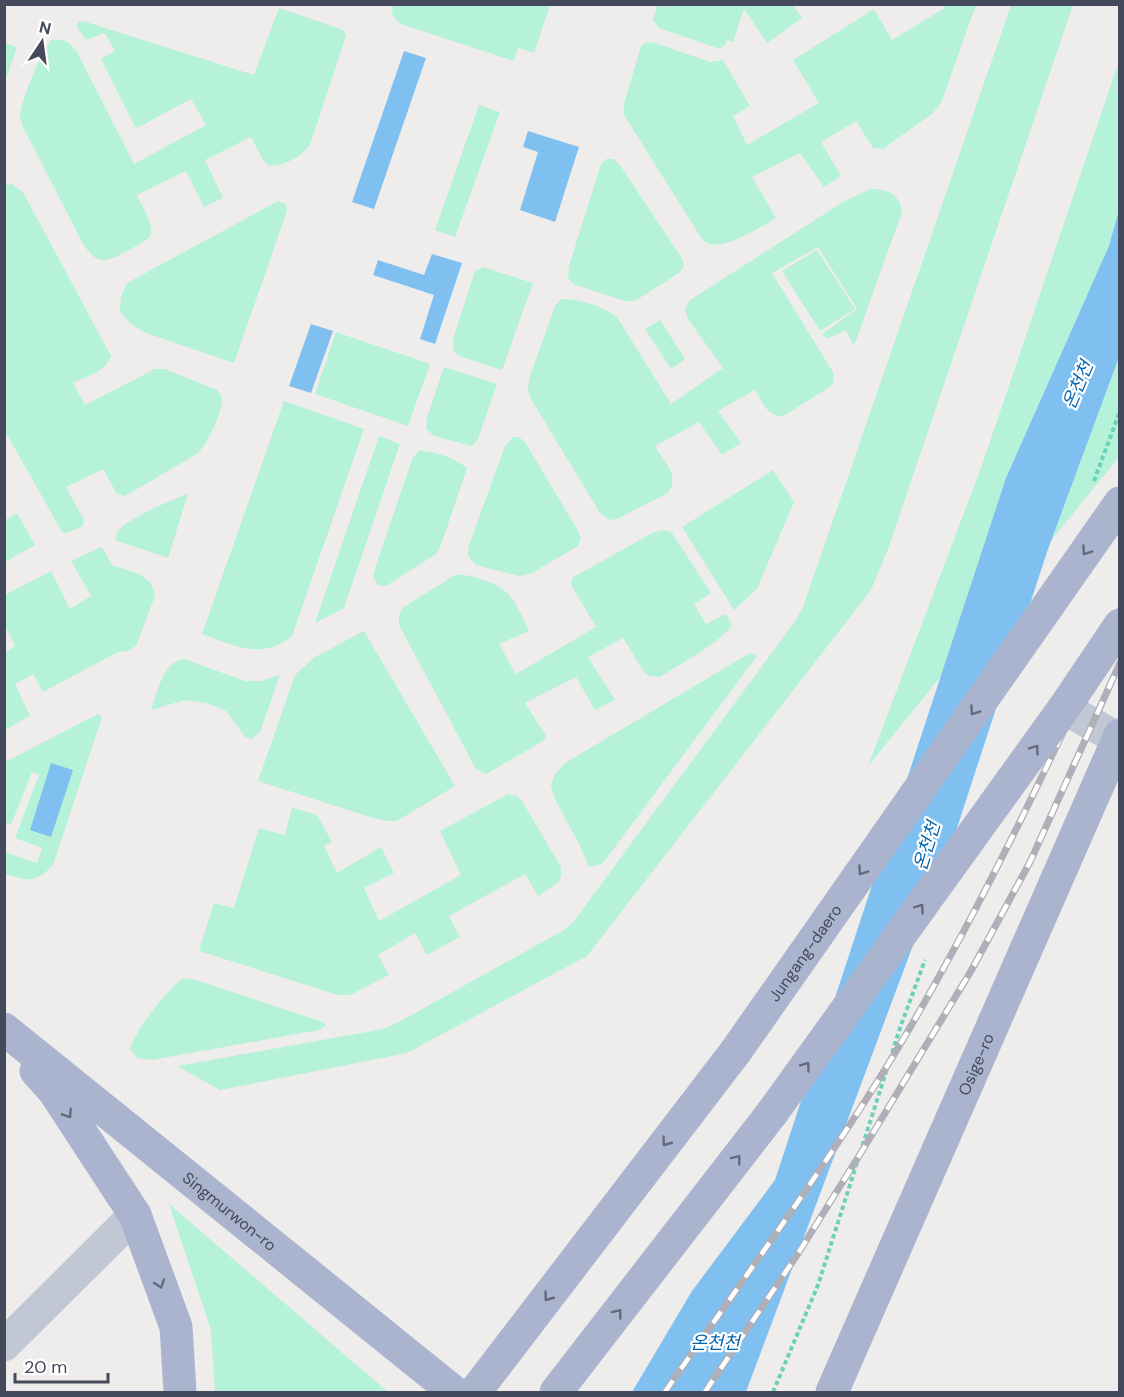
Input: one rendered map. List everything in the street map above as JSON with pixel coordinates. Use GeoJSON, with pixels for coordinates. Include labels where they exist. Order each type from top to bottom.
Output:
{"type":"FeatureCollection","features":[{"type":"Feature","properties":{"kind":"main road","name":"Jungang-daero"},"geometry":{"type":"LineString","coordinates":[[475,1392],[736,1051],[1119,503]]}},
{"type":"Feature","properties":{"kind":"main road"},"geometry":{"type":"LineString","coordinates":[[556,1392],[772,1113],[1064,708],[1119,625]]}},
{"type":"Feature","properties":{"kind":"main road","name":"Osige-ro"},"geometry":{"type":"LineString","coordinates":[[832,1392],[1119,738]]}},
{"type":"Feature","properties":{"kind":"main road","name":"Singmurwon-ro"},"geometry":{"type":"LineString","coordinates":[[4,1029],[454,1392]]}},
{"type":"Feature","properties":{"kind":"main road"},"geometry":{"type":"LineString","coordinates":[[4,1036],[54,1091],[135,1215],[176,1327],[180,1392]]}},
{"type":"Feature","properties":{"kind":"street"},"geometry":{"type":"LineString","coordinates":[[1064,708],[1119,738]]}},
{"type":"Feature","properties":{"kind":"street"},"geometry":{"type":"LineString","coordinates":[[4,1345],[135,1215]]}},
{"type":"Feature","properties":{"kind":"green space"},"geometry":{"type":"Polygon","coordinates":[[[550,4],[534,53],[518,48],[514,61],[401,24],[393,16],[393,5],[550,4]]]}},
{"type":"Feature","properties":{"kind":"green space"},"geometry":{"type":"Polygon","coordinates":[[[658,4],[793,5],[802,18],[767,43],[744,9],[733,42],[727,40],[720,49],[659,28],[653,20],[658,4]]]}},
{"type":"Feature","properties":{"kind":"green space"},"geometry":{"type":"Polygon","coordinates":[[[943,5],[976,5],[941,103],[933,113],[883,149],[873,148],[856,121],[821,142],[841,176],[824,187],[800,153],[752,177],[776,218],[733,241],[714,245],[702,239],[624,115],[624,104],[641,46],[646,42],[655,43],[710,62],[723,60],[750,106],[733,116],[747,145],[819,103],[793,60],[874,9],[892,40],[945,8],[943,5]]]}},
{"type":"Feature","properties":{"kind":"green space"},"geometry":{"type":"Polygon","coordinates":[[[1011,5],[1073,5],[888,549],[871,590],[587,956],[407,1053],[220,1090],[177,1066],[383,1029],[564,930],[574,921],[796,620],[803,607],[1011,5]]]}},
{"type":"Feature","properties":{"kind":"green space"},"geometry":{"type":"Polygon","coordinates":[[[279,8],[343,30],[346,36],[310,145],[292,160],[269,166],[263,160],[251,137],[205,160],[223,198],[204,207],[186,171],[137,195],[150,222],[149,238],[106,260],[93,256],[83,244],[20,117],[32,77],[51,40],[66,41],[77,52],[134,164],[206,125],[191,99],[137,128],[101,59],[115,51],[105,33],[86,40],[77,27],[78,22],[83,21],[254,75],[279,8]]]}},
{"type":"Feature","properties":{"kind":"green space"},"geometry":{"type":"Polygon","coordinates":[[[4,43],[17,47],[5,82],[4,43]]]}},
{"type":"Feature","properties":{"kind":"green space"},"geometry":{"type":"Polygon","coordinates":[[[1119,61],[1119,457],[868,766],[981,468],[1119,61]]]}},
{"type":"Feature","properties":{"kind":"green space"},"geometry":{"type":"Polygon","coordinates":[[[479,105],[500,112],[455,237],[435,230],[479,105]]]}},
{"type":"Feature","properties":{"kind":"green space"},"geometry":{"type":"Polygon","coordinates":[[[606,159],[613,159],[620,165],[683,260],[684,267],[679,273],[635,301],[625,301],[573,284],[568,278],[569,266],[601,164],[606,159]]]}},
{"type":"Feature","properties":{"kind":"green space"},"geometry":{"type":"Polygon","coordinates":[[[12,184],[23,192],[111,356],[100,370],[73,383],[85,405],[155,369],[165,369],[217,390],[222,399],[221,409],[212,430],[197,454],[125,496],[117,494],[103,469],[66,487],[84,520],[83,526],[67,533],[62,532],[5,431],[4,185],[12,184]]]}},
{"type":"Feature","properties":{"kind":"green space"},"geometry":{"type":"Polygon","coordinates":[[[870,189],[891,193],[898,200],[902,212],[854,346],[846,330],[827,339],[822,334],[857,309],[818,247],[772,273],[833,372],[834,381],[830,387],[783,416],[769,411],[755,390],[718,411],[741,443],[722,455],[699,422],[655,446],[672,474],[672,486],[668,493],[617,519],[609,520],[600,513],[531,399],[528,390],[529,379],[555,306],[561,299],[575,300],[598,307],[617,317],[671,404],[723,368],[688,319],[685,309],[690,300],[843,202],[870,189]]]}},
{"type":"Feature","properties":{"kind":"green space"},"geometry":{"type":"Polygon","coordinates":[[[278,201],[286,204],[287,211],[234,363],[146,333],[132,325],[120,312],[121,297],[127,283],[278,201]]]}},
{"type":"Feature","properties":{"kind":"green space"},"geometry":{"type":"Polygon","coordinates":[[[817,250],[855,309],[820,331],[782,271],[817,250]]]}},
{"type":"Feature","properties":{"kind":"green space"},"geometry":{"type":"Polygon","coordinates":[[[483,267],[533,283],[502,370],[459,356],[453,350],[453,339],[475,271],[483,267]]]}},
{"type":"Feature","properties":{"kind":"green space"},"geometry":{"type":"Polygon","coordinates":[[[660,320],[685,359],[671,369],[645,329],[660,320]]]}},
{"type":"Feature","properties":{"kind":"green space"},"geometry":{"type":"Polygon","coordinates":[[[336,332],[430,364],[408,426],[315,394],[336,332]]]}},
{"type":"Feature","properties":{"kind":"green space"},"geometry":{"type":"Polygon","coordinates":[[[444,367],[497,384],[478,439],[472,446],[434,436],[426,429],[427,418],[444,367]]]}},
{"type":"Feature","properties":{"kind":"green space"},"geometry":{"type":"Polygon","coordinates":[[[284,401],[364,429],[292,636],[270,648],[247,648],[202,634],[284,401]]]}},
{"type":"Feature","properties":{"kind":"green space"},"geometry":{"type":"Polygon","coordinates":[[[379,436],[400,444],[344,608],[315,623],[379,436]]]}},
{"type":"Feature","properties":{"kind":"green space"},"geometry":{"type":"Polygon","coordinates":[[[513,437],[519,437],[525,442],[581,538],[578,546],[530,574],[519,576],[476,565],[468,556],[468,548],[505,446],[513,437]]]}},
{"type":"Feature","properties":{"kind":"green space"},"geometry":{"type":"Polygon","coordinates":[[[419,451],[444,456],[467,468],[436,554],[386,586],[378,585],[373,577],[377,562],[413,457],[419,451]]]}},
{"type":"Feature","properties":{"kind":"green space"},"geometry":{"type":"Polygon","coordinates":[[[773,470],[794,502],[757,589],[734,610],[682,527],[773,470]]]}},
{"type":"Feature","properties":{"kind":"green space"},"geometry":{"type":"Polygon","coordinates":[[[188,494],[168,558],[115,540],[118,531],[130,521],[188,494]]]}},
{"type":"Feature","properties":{"kind":"green space"},"geometry":{"type":"Polygon","coordinates":[[[17,513],[35,545],[5,562],[5,520],[17,513]]]}},
{"type":"Feature","properties":{"kind":"green space"},"geometry":{"type":"Polygon","coordinates":[[[664,530],[672,533],[711,593],[694,604],[706,624],[726,614],[732,624],[728,630],[711,645],[660,677],[649,676],[644,672],[623,638],[588,657],[615,700],[595,710],[576,677],[525,703],[546,736],[543,741],[486,774],[476,769],[399,625],[402,608],[455,575],[473,577],[501,588],[516,605],[529,631],[499,644],[516,674],[596,627],[571,585],[572,578],[654,532],[664,530]]]}},
{"type":"Feature","properties":{"kind":"green space"},"geometry":{"type":"Polygon","coordinates":[[[102,547],[112,565],[139,574],[151,583],[155,596],[136,646],[128,651],[118,652],[43,692],[33,674],[15,684],[30,716],[5,730],[5,653],[15,646],[5,626],[5,595],[51,571],[70,609],[91,596],[71,561],[102,547]]]}},
{"type":"Feature","properties":{"kind":"green space"},"geometry":{"type":"Polygon","coordinates":[[[364,631],[455,786],[397,821],[373,818],[258,781],[295,675],[315,657],[364,631]]]}},
{"type":"Feature","properties":{"kind":"green space"},"geometry":{"type":"Polygon","coordinates":[[[750,653],[757,656],[615,847],[602,864],[589,867],[555,799],[551,785],[555,774],[565,763],[750,653]]]}},
{"type":"Feature","properties":{"kind":"green space"},"geometry":{"type":"Polygon","coordinates":[[[184,659],[245,681],[260,681],[280,675],[260,732],[252,739],[245,737],[226,711],[207,703],[185,700],[151,710],[166,672],[177,661],[184,659]]]}},
{"type":"Feature","properties":{"kind":"green space"},"geometry":{"type":"Polygon","coordinates":[[[98,714],[102,717],[53,865],[41,875],[31,879],[5,873],[4,852],[37,863],[42,848],[15,838],[39,775],[32,772],[11,825],[5,822],[5,762],[98,714]]]}},
{"type":"Feature","properties":{"kind":"green space"},"geometry":{"type":"Polygon","coordinates":[[[508,794],[517,796],[522,801],[561,867],[558,883],[538,896],[525,874],[449,916],[460,937],[427,955],[415,933],[378,955],[389,975],[350,995],[338,995],[199,951],[214,903],[234,908],[259,828],[285,835],[292,808],[315,814],[318,817],[332,842],[324,846],[337,873],[381,847],[394,873],[364,888],[379,921],[461,875],[440,831],[508,794]]]}},
{"type":"Feature","properties":{"kind":"green space"},"geometry":{"type":"Polygon","coordinates":[[[183,978],[196,980],[323,1022],[326,1026],[319,1030],[152,1060],[137,1058],[130,1049],[138,1032],[161,1001],[183,978]]]}},
{"type":"Feature","properties":{"kind":"green space"},"geometry":{"type":"Polygon","coordinates":[[[169,1204],[388,1392],[215,1392],[211,1330],[169,1204]]]}},
{"type":"Feature","properties":{"kind":"water"},"geometry":{"type":"Polygon","coordinates":[[[404,51],[426,58],[374,209],[352,202],[404,51]]]}},
{"type":"Feature","properties":{"kind":"water"},"geometry":{"type":"Polygon","coordinates":[[[528,131],[579,147],[555,222],[520,210],[538,152],[523,147],[528,131]]]}},
{"type":"Feature","properties":{"kind":"water","name":"온천천"},"geometry":{"type":"Polygon","coordinates":[[[1119,210],[1119,357],[1047,552],[958,825],[746,1392],[632,1392],[692,1291],[775,1180],[1006,478],[1109,246],[1119,210]]]}},
{"type":"Feature","properties":{"kind":"water"},"geometry":{"type":"Polygon","coordinates":[[[432,254],[462,263],[435,344],[420,339],[434,295],[373,275],[378,260],[424,275],[432,254]]]}},
{"type":"Feature","properties":{"kind":"water"},"geometry":{"type":"Polygon","coordinates":[[[311,324],[333,331],[311,393],[289,386],[311,324]]]}},
{"type":"Feature","properties":{"kind":"water"},"geometry":{"type":"Polygon","coordinates":[[[51,763],[73,770],[51,837],[30,830],[51,763]]]}},
{"type":"Feature","properties":{"kind":"railway"},"geometry":{"type":"LineString","coordinates":[[665,1392],[840,1140],[895,1053],[956,945],[1014,834],[1120,610]]}},
{"type":"Feature","properties":{"kind":"railway"},"geometry":{"type":"LineString","coordinates":[[705,1392],[799,1252],[971,971],[1030,862],[1120,663]]}}]}
